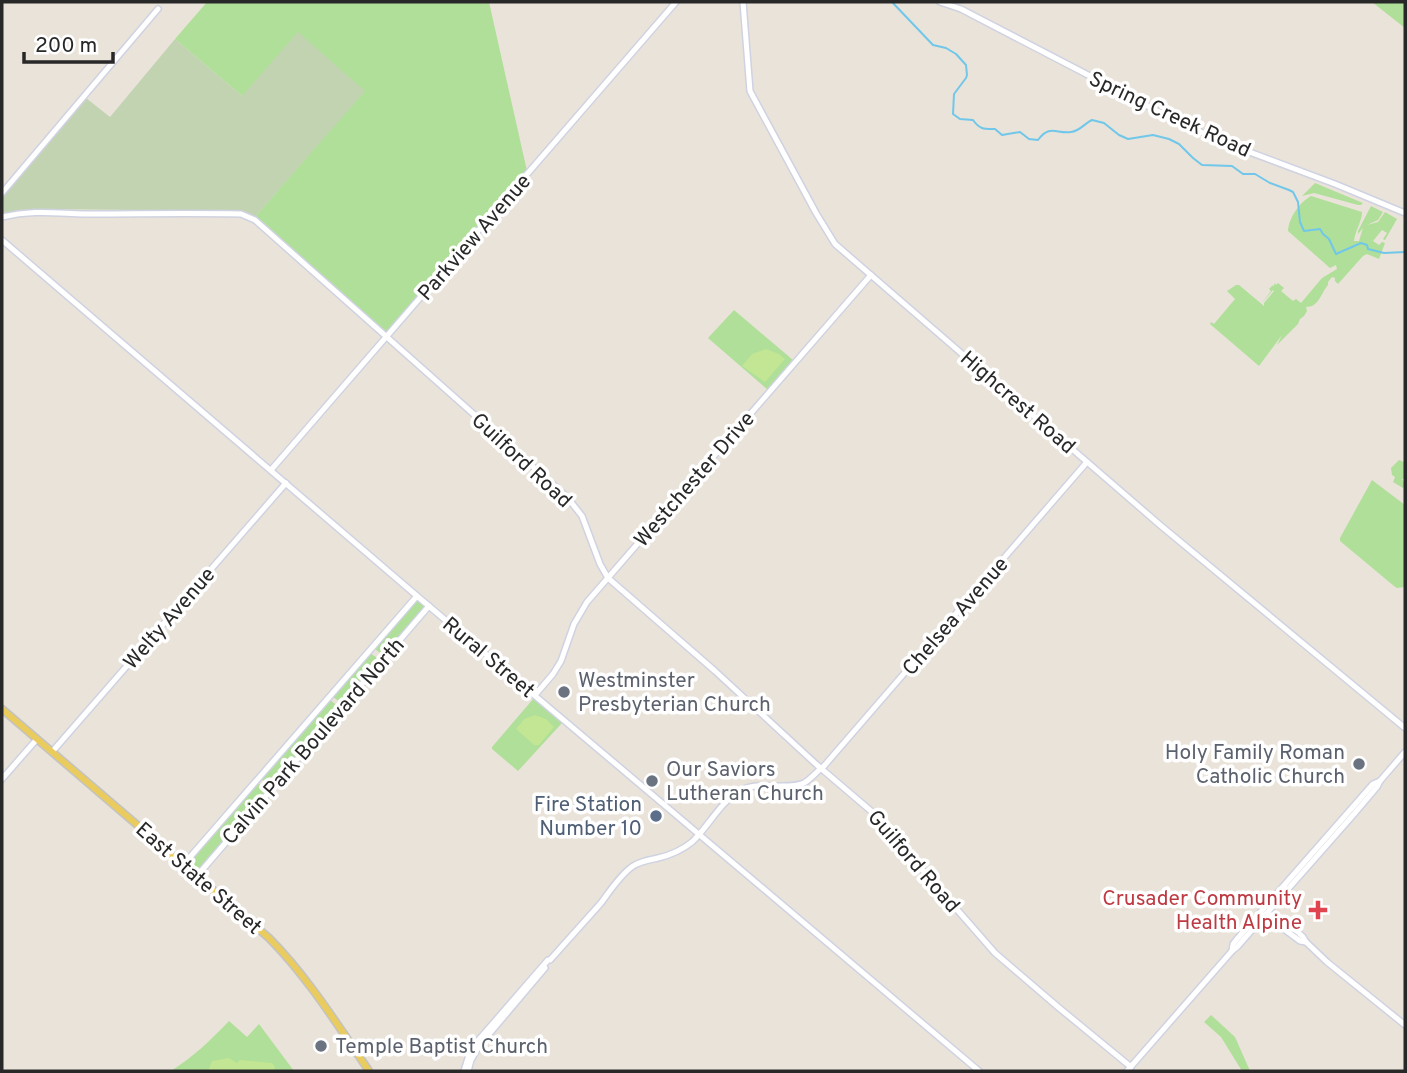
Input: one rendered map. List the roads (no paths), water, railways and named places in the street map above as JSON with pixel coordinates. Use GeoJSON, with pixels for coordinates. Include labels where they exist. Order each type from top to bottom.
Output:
{"type":"FeatureCollection","features":[{"type":"Feature","properties":{"kind":"main road","name":"East State Street"},"geometry":{"type":"LineString","coordinates":[[2,709],[269,938],[286,955],[369,1071]]}},
{"type":"Feature","properties":{"kind":"street","name":"Parkview Avenue"},"geometry":{"type":"LineString","coordinates":[[271,470],[676,2]]}},
{"type":"Feature","properties":{"kind":"street","name":"Highcrest Road"},"geometry":{"type":"LineString","coordinates":[[743,2],[750,91],[832,240],[1160,525],[1405,728]]}},
{"type":"Feature","properties":{"kind":"street","name":"Spring Creek Road"},"geometry":{"type":"LineString","coordinates":[[940,2],[961,9],[1165,116],[1220,141],[1405,214]]}},
{"type":"Feature","properties":{"kind":"street"},"geometry":{"type":"LineString","coordinates":[[2,193],[158,9]]}},
{"type":"Feature","properties":{"kind":"street","name":"Guilford Road"},"geometry":{"type":"LineString","coordinates":[[2,217],[35,212],[241,214],[254,220],[567,498],[582,516],[608,578],[880,820],[995,953],[1129,1069]]}},
{"type":"Feature","properties":{"kind":"street","name":"Rural Street"},"geometry":{"type":"LineString","coordinates":[[2,240],[417,596],[979,1071]]}},
{"type":"Feature","properties":{"kind":"street","name":"Westchester Drive"},"geometry":{"type":"LineString","coordinates":[[535,695],[561,661],[574,624],[587,602],[871,275]]}},
{"type":"Feature","properties":{"kind":"street","name":"Chelsea Avenue"},"geometry":{"type":"LineString","coordinates":[[821,769],[1087,462]]}},
{"type":"Feature","properties":{"kind":"street","name":"Welty Avenue"},"geometry":{"type":"LineString","coordinates":[[52,752],[286,483]]}},
{"type":"Feature","properties":{"kind":"street","name":"Calvin Park Boulevard North"},"geometry":{"type":"LineString","coordinates":[[184,864],[417,596]]}},
{"type":"Feature","properties":{"kind":"street","name":"Calvin Park Boulevard North"},"geometry":{"type":"LineString","coordinates":[[197,876],[429,606]]}},
{"type":"Feature","properties":{"kind":"street"},"geometry":{"type":"LineString","coordinates":[[2,779],[37,740]]}},
{"type":"Feature","properties":{"kind":"street"},"geometry":{"type":"LineString","coordinates":[[1129,1069],[1405,753]]}},
{"type":"Feature","properties":{"kind":"street"},"geometry":{"type":"LineString","coordinates":[[466,1071],[479,1046],[628,870],[639,862],[681,850],[737,792],[756,786],[800,784],[821,769]]}},
{"type":"Feature","properties":{"kind":"street"},"geometry":{"type":"LineString","coordinates":[[1232,951],[1237,939],[1294,873],[1373,784],[1380,781]]}},
{"type":"Feature","properties":{"kind":"street"},"geometry":{"type":"LineString","coordinates":[[1265,915],[1300,941],[1306,942],[1405,1025]]}},
{"type":"Feature","properties":{"kind":"waterway"},"geometry":{"type":"LineString","coordinates":[[892,2],[933,45],[956,54],[966,65],[966,78],[954,94],[953,114],[960,119],[973,120],[980,127],[995,129],[1002,135],[1020,132],[1029,139],[1038,140],[1046,132],[1074,131],[1092,120],[1104,123],[1128,139],[1153,135],[1169,139],[1179,144],[1202,165],[1232,166],[1243,174],[1255,174],[1293,192],[1304,231],[1320,229],[1329,239],[1336,254],[1361,243],[1367,245],[1368,249],[1384,253],[1405,252]]}},
{"type":"Feature","properties":{"kind":"place","name":"Westminster Presbyterian Church"},"geometry":{"type":"Point","coordinates":[564,692]}},
{"type":"Feature","properties":{"kind":"place","name":"Holy Family Roman Catholic Church"},"geometry":{"type":"Point","coordinates":[1359,764]}},
{"type":"Feature","properties":{"kind":"place","name":"Our Saviors Lutheran Church"},"geometry":{"type":"Point","coordinates":[652,781]}},
{"type":"Feature","properties":{"kind":"place","name":"Fire Station Number 10"},"geometry":{"type":"Point","coordinates":[656,816]}},
{"type":"Feature","properties":{"kind":"place","name":"Crusader Community Health Alpine"},"geometry":{"type":"Point","coordinates":[1318,910]}},
{"type":"Feature","properties":{"kind":"place","name":"Temple Baptist Church"},"geometry":{"type":"Point","coordinates":[321,1046]}}]}
